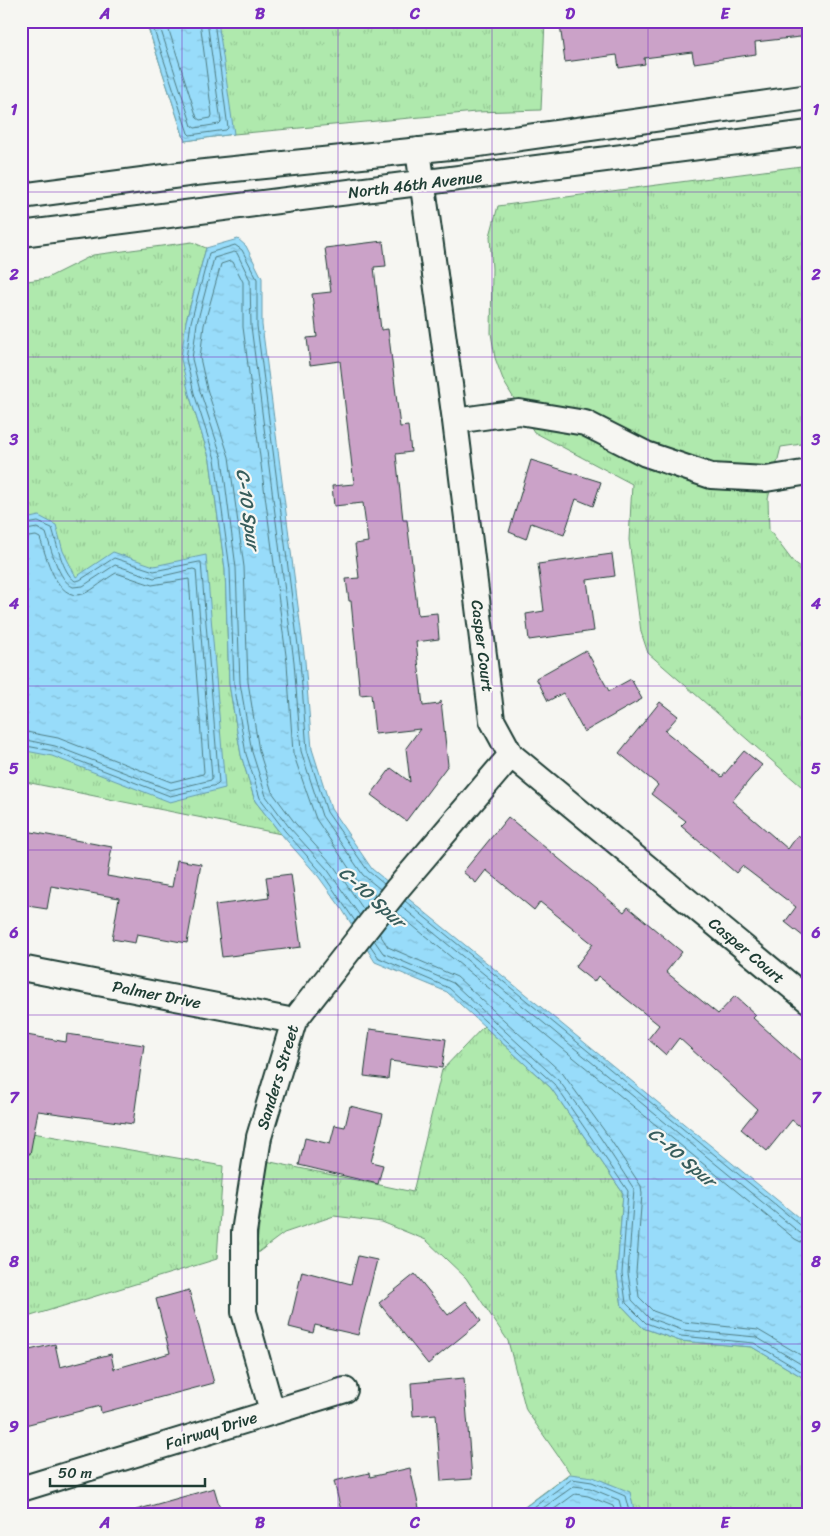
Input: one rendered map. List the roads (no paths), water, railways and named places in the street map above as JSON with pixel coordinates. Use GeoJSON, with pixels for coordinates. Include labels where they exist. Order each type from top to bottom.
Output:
{"type":"FeatureCollection","features":[{"type":"Feature","properties":{"kind":"street","name":"North 46th Avenue"},"geometry":{"type":"LineString","coordinates":[[21,196],[195,173],[479,144],[809,97]]}},
{"type":"Feature","properties":{"kind":"street","name":"North 46th Avenue"},"geometry":{"type":"LineString","coordinates":[[21,234],[809,133]]}},
{"type":"Feature","properties":{"kind":"street","name":"Casper Court"},"geometry":{"type":"LineString","coordinates":[[418,150],[455,421],[492,720],[512,755],[809,1001]]}},
{"type":"Feature","properties":{"kind":"street"},"geometry":{"type":"LineString","coordinates":[[455,421],[519,412],[585,423],[646,454],[712,476],[766,479],[809,472]]}},
{"type":"Feature","properties":{"kind":"street","name":"Sanders Street"},"geometry":{"type":"LineString","coordinates":[[272,1411],[244,1312],[244,1232],[259,1137],[294,1021],[398,888],[512,755]]}},
{"type":"Feature","properties":{"kind":"street","name":"Palmer Drive"},"geometry":{"type":"LineString","coordinates":[[21,968],[294,1021]]}},
{"type":"Feature","properties":{"kind":"street","name":"Fairway Drive"},"geometry":{"type":"LineString","coordinates":[[21,1489],[345,1390]]}},
{"type":"Feature","properties":{"kind":"water"},"geometry":{"type":"Polygon","coordinates":[[[146,21],[218,21],[234,134],[185,141],[146,21]]]}},
{"type":"Feature","properties":{"kind":"water","name":"C-10 Spur"},"geometry":{"type":"Polygon","coordinates":[[[238,239],[246,246],[262,278],[262,325],[305,661],[312,749],[331,809],[372,869],[809,1226],[809,1381],[752,1347],[680,1341],[643,1328],[622,1306],[617,1273],[623,1193],[551,1088],[447,992],[375,962],[342,909],[318,876],[255,801],[241,755],[229,684],[225,569],[210,460],[189,394],[181,359],[186,321],[206,248],[238,239]]]}},
{"type":"Feature","properties":{"kind":"water"},"geometry":{"type":"Polygon","coordinates":[[[39,516],[56,525],[63,551],[76,577],[113,552],[154,566],[206,555],[225,788],[170,802],[52,756],[21,750],[21,520],[39,516]]]}},
{"type":"Feature","properties":{"kind":"water"},"geometry":{"type":"Polygon","coordinates":[[[570,1474],[593,1477],[630,1492],[635,1515],[514,1515],[570,1474]]]}}]}
